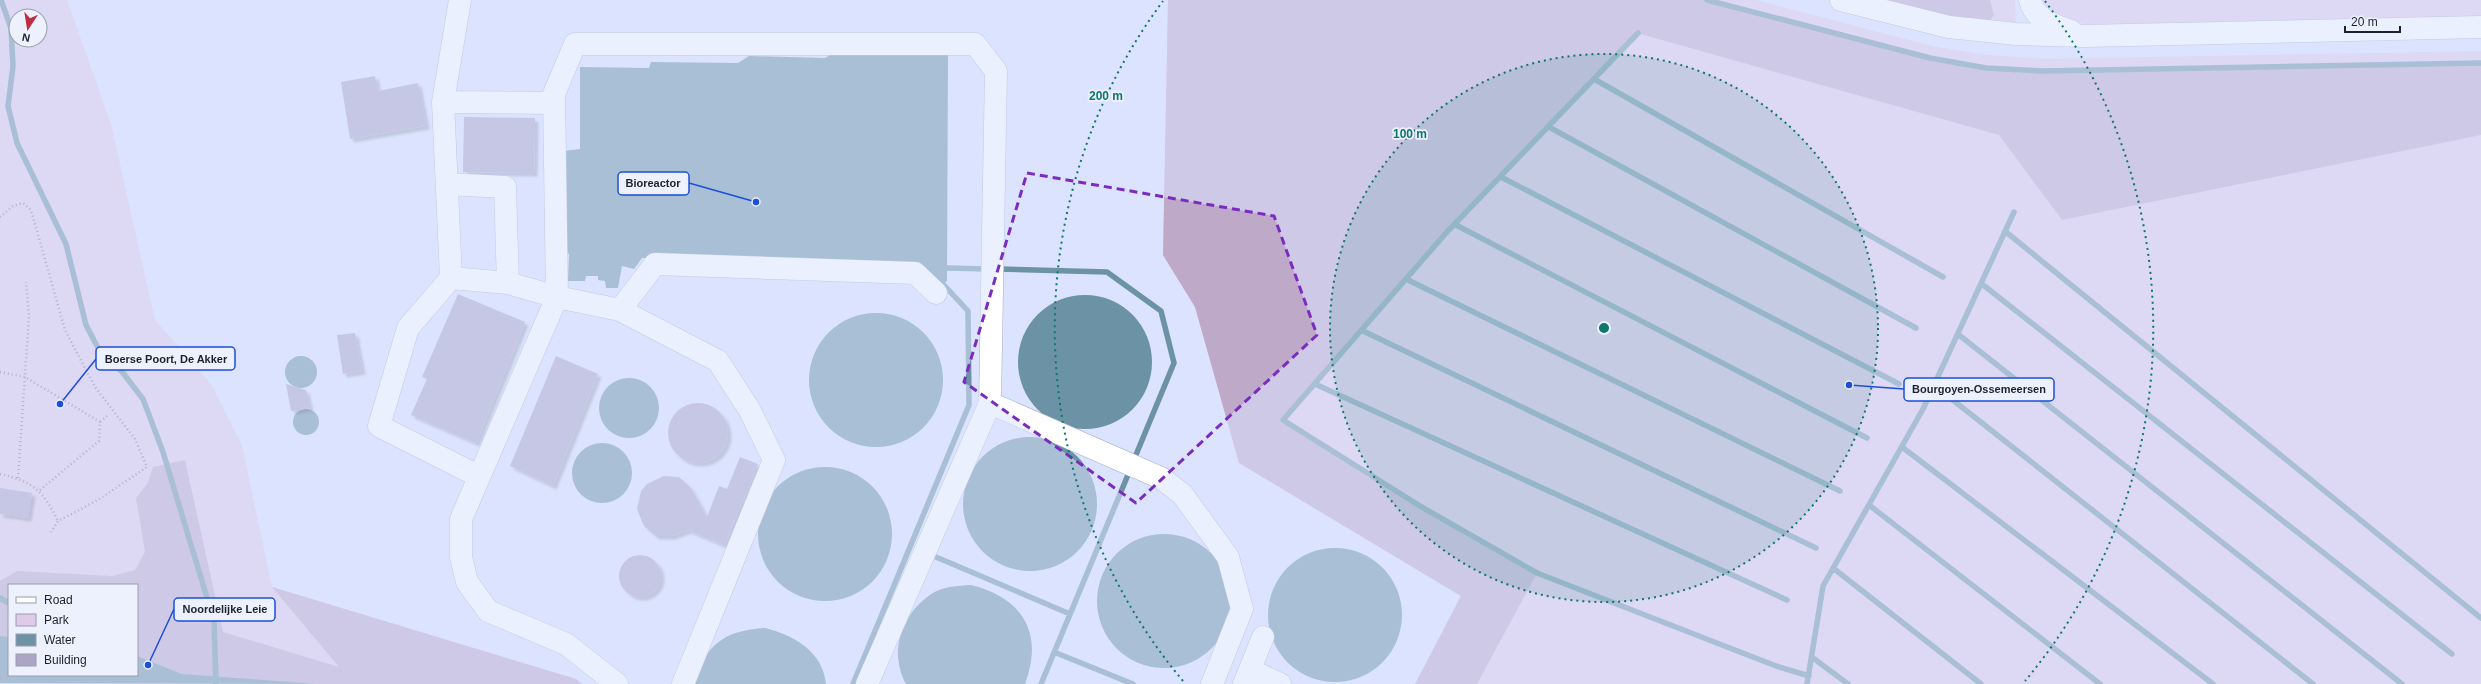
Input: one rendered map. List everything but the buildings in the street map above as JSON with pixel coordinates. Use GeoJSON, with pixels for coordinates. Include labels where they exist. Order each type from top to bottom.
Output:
{"type":"FeatureCollection","features":[{"type":"Feature","properties":{"kind":"main road"},"geometry":{"type":"LineString","coordinates":[[460,0],[443,102],[451,278],[408,328],[379,426],[478,476]]}},
{"type":"Feature","properties":{"kind":"main road"},"geometry":{"type":"LineString","coordinates":[[1841,0],[1949,27],[2016,34],[2085,36],[2481,27]]}},
{"type":"Feature","properties":{"kind":"main road"},"geometry":{"type":"LineString","coordinates":[[2030,0],[2037,14],[2051,25],[2085,36]]}},
{"type":"Feature","properties":{"kind":"main road"},"geometry":{"type":"LineString","coordinates":[[617,684],[566,644],[488,611],[467,582],[461,557],[461,519],[478,476],[557,297],[554,94],[575,44],[975,44],[996,71],[990,403],[867,684]]}},
{"type":"Feature","properties":{"kind":"main road"},"geometry":{"type":"LineString","coordinates":[[443,102],[554,104]]}},
{"type":"Feature","properties":{"kind":"main road"},"geometry":{"type":"LineString","coordinates":[[447,184],[505,187],[508,282]]}},
{"type":"Feature","properties":{"kind":"main road"},"geometry":{"type":"LineString","coordinates":[[620,310],[655,264],[915,273],[936,293]]}},
{"type":"Feature","properties":{"kind":"main road"},"geometry":{"type":"LineString","coordinates":[[451,278],[508,282],[557,297],[620,310],[718,361],[749,409],[774,460],[683,684]]}},
{"type":"Feature","properties":{"kind":"main road"},"geometry":{"type":"LineString","coordinates":[[990,403],[1161,478],[1182,494],[1228,557],[1242,610],[1212,684]]}},
{"type":"Feature","properties":{"kind":"main road"},"geometry":{"type":"LineString","coordinates":[[1263,637],[1247,677],[1280,684]]}},
{"type":"Feature","properties":{"kind":"path"},"geometry":{"type":"LineString","coordinates":[[0,217],[13,206],[18,204],[23,203],[31,210],[65,330],[95,386],[136,439],[147,467],[98,500],[58,521],[51,532]]}},
{"type":"Feature","properties":{"kind":"path"},"geometry":{"type":"LineString","coordinates":[[18,478],[29,316],[26,282]]}},
{"type":"Feature","properties":{"kind":"path"},"geometry":{"type":"LineString","coordinates":[[0,372],[25,377],[100,422]]}},
{"type":"Feature","properties":{"kind":"path"},"geometry":{"type":"LineString","coordinates":[[40,490],[98,441],[100,422],[107,416]]}},
{"type":"Feature","properties":{"kind":"path"},"geometry":{"type":"LineString","coordinates":[[0,474],[18,478],[40,490],[58,521]]}},
{"type":"Feature","properties":{"kind":"highlighted area"},"geometry":{"type":"Polygon","coordinates":[[[1027,173],[1274,216],[1317,335],[1136,503],[964,382],[1027,173]]]}},
{"type":"Feature","properties":{"kind":"green space"},"geometry":{"type":"Polygon","coordinates":[[[0,0],[67,0],[111,124],[155,320],[211,384],[242,446],[272,587],[576,679],[582,684],[0,684],[0,0]]]}},
{"type":"Feature","properties":{"kind":"green space"},"geometry":{"type":"Polygon","coordinates":[[[1168,0],[1756,0],[1932,46],[1988,55],[2044,59],[2481,51],[2481,684],[1415,684],[1461,596],[1239,463],[1195,307],[1163,255],[1168,0]]]}},
{"type":"Feature","properties":{"kind":"green space"},"geometry":{"type":"Polygon","coordinates":[[[1990,0],[2015,0],[2016,34],[1982,31],[1994,15],[1990,0]]]}},
{"type":"Feature","properties":{"kind":"green space"},"geometry":{"type":"Polygon","coordinates":[[[2042,0],[2481,0],[2481,16],[2087,25],[2056,15],[2042,0]]]}},
{"type":"Feature","properties":{"kind":"shaded area"},"geometry":{"type":"Polygon","coordinates":[[[1168,0],[1707,0],[1930,58],[1986,68],[2044,71],[2481,63],[2481,135],[2062,220],[1999,135],[1637,33],[1446,233],[1283,420],[1420,506],[1537,573],[1477,684],[1415,684],[1461,596],[1239,463],[1195,307],[1163,255],[1168,0]]]}},
{"type":"Feature","properties":{"kind":"shaded area"},"geometry":{"type":"Polygon","coordinates":[[[1841,0],[1990,0],[1994,15],[1982,31],[1841,0]]]}},
{"type":"Feature","properties":{"kind":"shaded area"},"geometry":{"type":"Polygon","coordinates":[[[185,460],[223,632],[339,667],[272,587],[576,679],[582,684],[316,684],[216,678],[182,674],[138,656],[138,584],[8,584],[8,637],[0,636],[0,581],[17,571],[112,576],[135,570],[145,552],[136,498],[148,483],[153,467],[185,460]]]}},
{"type":"Feature","properties":{"kind":"water"},"geometry":{"type":"Polygon","coordinates":[[[835,52],[948,52],[947,281],[937,289],[911,266],[746,258],[642,258],[634,269],[622,266],[618,288],[606,288],[605,281],[598,280],[598,276],[586,276],[585,281],[568,281],[569,254],[565,252],[564,151],[580,149],[580,67],[649,68],[651,62],[738,63],[749,56],[825,58],[835,52]]]}},
{"type":"Feature","properties":{"kind":"water"},"geometry":{"type":"Polygon","coordinates":[[[1092,295],[1117,303],[1128,310],[1137,319],[1147,336],[1151,349],[1151,375],[1147,388],[1137,405],[1128,414],[1111,424],[1098,428],[1078,429],[1053,421],[1042,414],[1033,405],[1023,388],[1019,375],[1018,355],[1026,330],[1033,319],[1042,310],[1059,300],[1072,296],[1092,295]]]}},
{"type":"Feature","properties":{"kind":"water"},"geometry":{"type":"Polygon","coordinates":[[[883,313],[908,321],[919,328],[928,337],[938,354],[942,367],[942,393],[938,406],[928,423],[919,432],[902,442],[889,446],[869,447],[844,439],[833,432],[824,423],[814,406],[810,393],[809,373],[817,348],[824,337],[833,328],[850,318],[863,314],[883,313]]]}},
{"type":"Feature","properties":{"kind":"water"},"geometry":{"type":"Polygon","coordinates":[[[298,356],[304,356],[314,363],[317,372],[316,378],[310,385],[304,388],[298,388],[288,381],[285,375],[285,369],[292,359],[298,356]]]}},
{"type":"Feature","properties":{"kind":"water"},"geometry":{"type":"Polygon","coordinates":[[[623,378],[635,378],[651,386],[657,396],[659,408],[657,420],[651,430],[635,438],[623,438],[607,430],[599,414],[599,402],[607,386],[623,378]]]}},
{"type":"Feature","properties":{"kind":"water"},"geometry":{"type":"Polygon","coordinates":[[[306,409],[315,413],[319,422],[315,431],[306,435],[297,431],[293,422],[297,413],[306,409]]]}},
{"type":"Feature","properties":{"kind":"water"},"geometry":{"type":"Polygon","coordinates":[[[1037,437],[1062,445],[1073,452],[1082,461],[1092,478],[1096,491],[1096,517],[1092,530],[1082,547],[1073,556],[1056,566],[1043,570],[1023,571],[998,563],[987,556],[978,547],[968,530],[964,517],[963,497],[971,472],[978,461],[987,452],[1004,442],[1017,438],[1037,437]]]}},
{"type":"Feature","properties":{"kind":"water"},"geometry":{"type":"Polygon","coordinates":[[[596,443],[608,443],[619,448],[627,456],[632,467],[630,485],[619,498],[608,503],[596,503],[585,498],[577,490],[572,479],[572,467],[577,456],[585,448],[596,443]]]}},
{"type":"Feature","properties":{"kind":"water"},"geometry":{"type":"Polygon","coordinates":[[[832,467],[857,475],[868,482],[877,491],[887,508],[891,521],[891,547],[887,560],[877,577],[868,586],[851,596],[838,600],[818,601],[793,593],[782,586],[773,577],[763,560],[759,547],[758,527],[766,502],[773,491],[782,482],[799,472],[812,468],[832,467]]]}},
{"type":"Feature","properties":{"kind":"water"},"geometry":{"type":"Polygon","coordinates":[[[1171,534],[1196,542],[1207,549],[1216,558],[1226,575],[1230,588],[1230,614],[1226,627],[1216,644],[1207,653],[1190,663],[1177,667],[1157,668],[1132,660],[1121,653],[1112,644],[1102,627],[1098,614],[1097,594],[1105,569],[1112,558],[1121,549],[1138,539],[1151,535],[1171,534]]]}},
{"type":"Feature","properties":{"kind":"water"},"geometry":{"type":"Polygon","coordinates":[[[1342,548],[1367,556],[1378,563],[1387,572],[1397,589],[1401,602],[1401,628],[1397,641],[1387,658],[1378,667],[1361,677],[1348,681],[1328,682],[1303,674],[1292,667],[1283,658],[1273,641],[1269,628],[1268,608],[1276,583],[1283,572],[1292,563],[1309,553],[1322,549],[1342,548]]]}},
{"type":"Feature","properties":{"kind":"water"},"geometry":{"type":"Polygon","coordinates":[[[971,585],[989,591],[1004,599],[1016,609],[1025,620],[1030,634],[1032,649],[1030,666],[1025,684],[906,684],[898,659],[898,646],[906,622],[913,611],[922,601],[937,591],[951,587],[971,585]]]}},
{"type":"Feature","properties":{"kind":"water"},"geometry":{"type":"Polygon","coordinates":[[[765,628],[786,635],[805,646],[819,662],[824,672],[826,684],[693,684],[704,659],[718,642],[727,636],[738,632],[765,628]]]}},
{"type":"Feature","properties":{"kind":"water"},"geometry":{"type":"Polygon","coordinates":[[[0,636],[8,637],[8,676],[138,676],[138,656],[182,674],[316,684],[0,683],[0,636]]]}},
{"type":"Feature","properties":{"kind":"waterway"},"geometry":{"type":"LineString","coordinates":[[1,0],[11,28],[13,66],[8,106],[17,143],[66,244],[86,325],[98,348],[123,373],[143,399],[163,452],[214,621],[216,684]]}},
{"type":"Feature","properties":{"kind":"waterway"},"geometry":{"type":"LineString","coordinates":[[1707,0],[1930,58],[1986,68],[2044,71],[2481,63]]}},
{"type":"Feature","properties":{"kind":"waterway"},"geometry":{"type":"LineString","coordinates":[[1638,33],[1446,233],[1283,420],[1420,506],[1537,573],[1776,666],[1809,676]]}},
{"type":"Feature","properties":{"kind":"waterway"},"geometry":{"type":"LineString","coordinates":[[1594,79],[1943,277]]}},
{"type":"Feature","properties":{"kind":"waterway"},"geometry":{"type":"LineString","coordinates":[[1549,127],[1916,328]]}},
{"type":"Feature","properties":{"kind":"waterway"},"geometry":{"type":"LineString","coordinates":[[1501,177],[1899,384]]}},
{"type":"Feature","properties":{"kind":"waterway"},"geometry":{"type":"LineString","coordinates":[[1807,684],[1823,586],[1923,409],[2014,212]]}},
{"type":"Feature","properties":{"kind":"waterway"},"geometry":{"type":"LineString","coordinates":[[1454,224],[1867,438]]}},
{"type":"Feature","properties":{"kind":"waterway"},"geometry":{"type":"LineString","coordinates":[[2006,232],[2481,618]]}},
{"type":"Feature","properties":{"kind":"waterway"},"geometry":{"type":"LineString","coordinates":[[947,268],[988,269]]}},
{"type":"Feature","properties":{"kind":"waterway"},"geometry":{"type":"LineString","coordinates":[[997,269],[1107,272],[1161,311],[1174,363],[1133,462]]}},
{"type":"Feature","properties":{"kind":"waterway"},"geometry":{"type":"LineString","coordinates":[[1406,279],[1840,491]]}},
{"type":"Feature","properties":{"kind":"waterway"},"geometry":{"type":"LineString","coordinates":[[853,684],[969,405],[968,311],[943,284]]}},
{"type":"Feature","properties":{"kind":"waterway"},"geometry":{"type":"LineString","coordinates":[[1982,284],[2452,654]]}},
{"type":"Feature","properties":{"kind":"waterway"},"geometry":{"type":"LineString","coordinates":[[1361,330],[1816,548]]}},
{"type":"Feature","properties":{"kind":"waterway"},"geometry":{"type":"LineString","coordinates":[[1959,335],[2402,684]]}},
{"type":"Feature","properties":{"kind":"waterway"},"geometry":{"type":"LineString","coordinates":[[1315,384],[1787,600]]}},
{"type":"Feature","properties":{"kind":"waterway"},"geometry":{"type":"LineString","coordinates":[[1935,386],[2313,684]]}},
{"type":"Feature","properties":{"kind":"waterway"},"geometry":{"type":"LineString","coordinates":[[1902,447],[2213,684]]}},
{"type":"Feature","properties":{"kind":"waterway"},"geometry":{"type":"LineString","coordinates":[[1041,684],[1130,470]]}},
{"type":"Feature","properties":{"kind":"waterway"},"geometry":{"type":"LineString","coordinates":[[1869,505],[2100,684]]}},
{"type":"Feature","properties":{"kind":"waterway"},"geometry":{"type":"LineString","coordinates":[[936,557],[1070,614]]}},
{"type":"Feature","properties":{"kind":"waterway"},"geometry":{"type":"LineString","coordinates":[[1833,568],[1981,684]]}},
{"type":"Feature","properties":{"kind":"waterway"},"geometry":{"type":"LineString","coordinates":[[0,598],[8,602]]}},
{"type":"Feature","properties":{"kind":"waterway"},"geometry":{"type":"LineString","coordinates":[[1054,652],[1133,684]]}},
{"type":"Feature","properties":{"kind":"waterway"},"geometry":{"type":"LineString","coordinates":[[1813,658],[1848,684]]}},
{"type":"Feature","properties":{"kind":"place","name":"Bioreactor"},"geometry":{"type":"Point","coordinates":[756,202]}},
{"type":"Feature","properties":{"kind":"place","name":"Bourgoyen-Ossemeersen"},"geometry":{"type":"Point","coordinates":[1849,385]}},
{"type":"Feature","properties":{"kind":"place","name":"Boerse Poort, De Akker"},"geometry":{"type":"Point","coordinates":[60,404]}},
{"type":"Feature","properties":{"kind":"place","name":"Noordelijke Leie"},"geometry":{"type":"Point","coordinates":[148,665]}}]}
